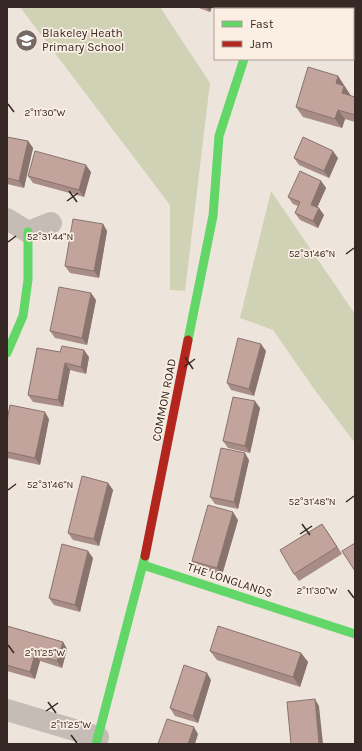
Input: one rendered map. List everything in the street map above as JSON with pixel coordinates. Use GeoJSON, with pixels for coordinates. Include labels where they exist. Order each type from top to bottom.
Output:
{"type":"FeatureCollection","features":[{"type":"Feature","properties":{"kind":"street","name":"COMMON ROAD"},"geometry":{"type":"LineString","coordinates":[[97,741],[143,565],[213,216],[219,136],[244,60]]}},
{"type":"Feature","properties":{"kind":"street"},"geometry":{"type":"LineString","coordinates":[[7,219],[28,232]]}},
{"type":"Feature","properties":{"kind":"street"},"geometry":{"type":"LineString","coordinates":[[28,232],[51,223]]}},
{"type":"Feature","properties":{"kind":"street"},"geometry":{"type":"LineString","coordinates":[[7,353],[23,316],[28,280],[28,232]]}},
{"type":"Feature","properties":{"kind":"street","name":"THE LONGLANDS"},"geometry":{"type":"LineString","coordinates":[[143,565],[355,634]]}},
{"type":"Feature","properties":{"kind":"street"},"geometry":{"type":"LineString","coordinates":[[7,710],[97,741]]}},
{"type":"Feature","properties":{"kind":"green space"},"geometry":{"type":"Polygon","coordinates":[[[20,7],[160,7],[210,83],[185,291],[170,290],[170,205],[20,7]]]}},
{"type":"Feature","properties":{"kind":"green space"},"geometry":{"type":"Polygon","coordinates":[[[271,191],[355,314],[355,443],[317,393],[273,330],[240,318],[271,191]]]}},
{"type":"Feature","properties":{"kind":"building"},"geometry":{"type":"Polygon","coordinates":[[[349,7],[352,8],[335,8],[349,7]]]}},
{"type":"Feature","properties":{"kind":"building"},"geometry":{"type":"Polygon","coordinates":[[[354,9],[355,9],[354,55],[354,9]]]}},
{"type":"Feature","properties":{"kind":"building"},"geometry":{"type":"Polygon","coordinates":[[[308,67],[338,76],[336,83],[344,86],[342,93],[355,97],[355,115],[338,110],[335,119],[296,107],[308,67]]]}},
{"type":"Feature","properties":{"kind":"building"},"geometry":{"type":"Polygon","coordinates":[[[7,137],[28,141],[19,181],[7,178],[7,137]]]}},
{"type":"Feature","properties":{"kind":"building"},"geometry":{"type":"Polygon","coordinates":[[[303,137],[333,151],[324,171],[294,158],[303,137]]]}},
{"type":"Feature","properties":{"kind":"building"},"geometry":{"type":"Polygon","coordinates":[[[35,151],[86,165],[79,190],[28,176],[35,151]]]}},
{"type":"Feature","properties":{"kind":"building"},"geometry":{"type":"Polygon","coordinates":[[[300,171],[321,181],[311,205],[319,208],[313,221],[295,213],[300,202],[288,197],[300,171]]]}},
{"type":"Feature","properties":{"kind":"building"},"geometry":{"type":"Polygon","coordinates":[[[73,219],[103,224],[94,271],[65,266],[73,219]]]}},
{"type":"Feature","properties":{"kind":"building"},"geometry":{"type":"Polygon","coordinates":[[[59,287],[91,293],[82,338],[50,331],[59,287]]]}},
{"type":"Feature","properties":{"kind":"building"},"geometry":{"type":"Polygon","coordinates":[[[238,338],[261,344],[249,389],[227,383],[238,338]]]}},
{"type":"Feature","properties":{"kind":"building"},"geometry":{"type":"Polygon","coordinates":[[[62,346],[84,350],[81,367],[65,363],[58,400],[28,395],[37,348],[60,352],[62,346]]]}},
{"type":"Feature","properties":{"kind":"building"},"geometry":{"type":"Polygon","coordinates":[[[233,397],[255,401],[245,446],[223,441],[233,397]]]}},
{"type":"Feature","properties":{"kind":"building"},"geometry":{"type":"Polygon","coordinates":[[[10,405],[45,412],[35,458],[7,452],[7,421],[10,405]]]}},
{"type":"Feature","properties":{"kind":"building"},"geometry":{"type":"Polygon","coordinates":[[[221,448],[245,453],[234,502],[210,497],[221,448]]]}},
{"type":"Feature","properties":{"kind":"building"},"geometry":{"type":"Polygon","coordinates":[[[82,476],[108,483],[94,539],[68,533],[82,476]]]}},
{"type":"Feature","properties":{"kind":"building"},"geometry":{"type":"Polygon","coordinates":[[[208,505],[233,512],[217,568],[192,561],[208,505]]]}},
{"type":"Feature","properties":{"kind":"building"},"geometry":{"type":"Polygon","coordinates":[[[322,524],[337,547],[294,574],[280,550],[322,524]]]}},
{"type":"Feature","properties":{"kind":"building"},"geometry":{"type":"Polygon","coordinates":[[[355,543],[355,571],[342,551],[355,543]]]}},
{"type":"Feature","properties":{"kind":"building"},"geometry":{"type":"Polygon","coordinates":[[[62,544],[88,551],[75,605],[49,598],[62,544]]]}},
{"type":"Feature","properties":{"kind":"building"},"geometry":{"type":"Polygon","coordinates":[[[7,626],[63,642],[57,661],[35,654],[30,672],[7,665],[7,626]]]}},
{"type":"Feature","properties":{"kind":"building"},"geometry":{"type":"Polygon","coordinates":[[[218,626],[301,653],[293,677],[210,651],[218,626]]]}},
{"type":"Feature","properties":{"kind":"building"},"geometry":{"type":"Polygon","coordinates":[[[184,665],[207,673],[193,716],[170,708],[184,665]]]}},
{"type":"Feature","properties":{"kind":"building"},"geometry":{"type":"Polygon","coordinates":[[[315,699],[319,744],[291,744],[287,702],[315,699]]]}},
{"type":"Feature","properties":{"kind":"building"},"geometry":{"type":"Polygon","coordinates":[[[167,719],[194,727],[188,744],[158,744],[167,719]]]}},
{"type":"Feature","properties":{"kind":"traffic: fast"},"geometry":{"type":"LineString","coordinates":[[188,340],[213,216],[219,136],[244,60]]}},
{"type":"Feature","properties":{"kind":"traffic: fast"},"geometry":{"type":"LineString","coordinates":[[7,353],[23,316],[28,280],[28,232]]}},
{"type":"Feature","properties":{"kind":"traffic: fast"},"geometry":{"type":"LineString","coordinates":[[96,744],[145,556]]}},
{"type":"Feature","properties":{"kind":"traffic: fast"},"geometry":{"type":"LineString","coordinates":[[143,565],[355,634]]}},
{"type":"Feature","properties":{"kind":"traffic: jam"},"geometry":{"type":"LineString","coordinates":[[145,556],[188,340]]}},
{"type":"Feature","properties":{"kind":"place","name":"Blakeley Heath Primary School"},"geometry":{"type":"Point","coordinates":[26,40]}}]}
